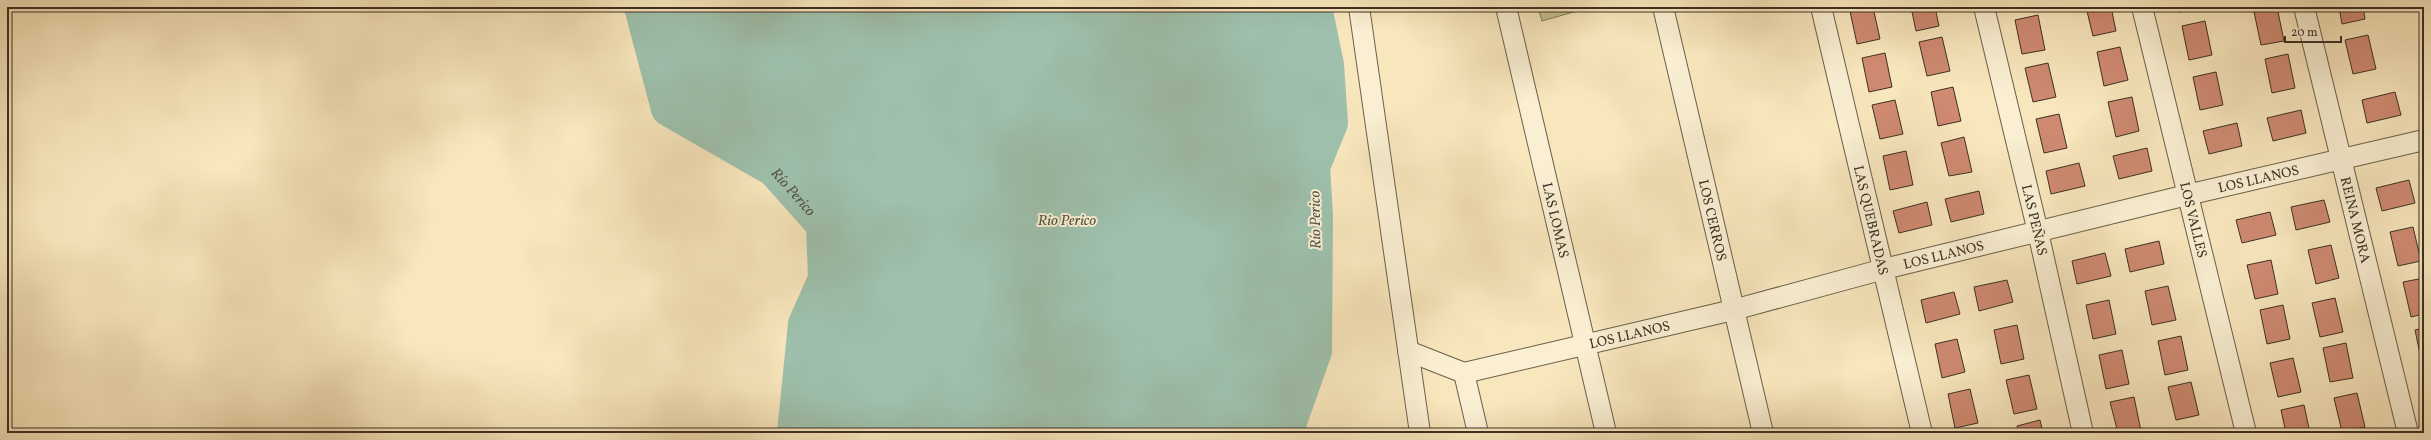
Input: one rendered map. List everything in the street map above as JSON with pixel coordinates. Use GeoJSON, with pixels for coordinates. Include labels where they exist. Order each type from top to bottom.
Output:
{"type":"FeatureCollection","features":[{"type":"Feature","properties":{"kind":"street"},"geometry":{"type":"LineString","coordinates":[[1360,7],[1420,433]]}},
{"type":"Feature","properties":{"kind":"street","name":"LAS LOMAS"},"geometry":{"type":"LineString","coordinates":[[1506,7],[1606,433]]}},
{"type":"Feature","properties":{"kind":"street","name":"LOS CERROS"},"geometry":{"type":"LineString","coordinates":[[1663,7],[1763,433]]}},
{"type":"Feature","properties":{"kind":"street","name":"LAS QUEBRADAS"},"geometry":{"type":"LineString","coordinates":[[1821,7],[1922,433]]}},
{"type":"Feature","properties":{"kind":"street","name":"LAS PEÑAS"},"geometry":{"type":"LineString","coordinates":[[1984,7],[2038,232],[2083,433]]}},
{"type":"Feature","properties":{"kind":"street","name":"LOS VALLES"},"geometry":{"type":"LineString","coordinates":[[2142,7],[2246,433]]}},
{"type":"Feature","properties":{"kind":"street","name":"REINA MORA"},"geometry":{"type":"LineString","coordinates":[[2304,7],[2408,433]]}},
{"type":"Feature","properties":{"kind":"street","name":"LOS LLANOS"},"geometry":{"type":"LineString","coordinates":[[1464,373],[1733,310],[1884,269],[2187,195],[2424,140]]}},
{"type":"Feature","properties":{"kind":"street"},"geometry":{"type":"LineString","coordinates":[[1408,352],[1464,373],[1478,433]]}},
{"type":"Feature","properties":{"kind":"shaded area"},"geometry":{"type":"Polygon","coordinates":[[[1538,7],[1591,7],[1542,21],[1538,7]]]}},
{"type":"Feature","properties":{"kind":"water","name":"Rio Perico"},"geometry":{"type":"Polygon","coordinates":[[[641,7],[1315,7],[1327,65],[1331,123],[1313,167],[1316,215],[1315,351],[1286,433],[794,433],[805,324],[825,279],[823,225],[774,170],[668,109],[641,7]]]}},
{"type":"Feature","properties":{"kind":"building"},"geometry":{"type":"Polygon","coordinates":[[[1865,7],[1873,7],[1880,39],[1857,44],[1850,11],[1865,7]]]}},
{"type":"Feature","properties":{"kind":"building"},"geometry":{"type":"Polygon","coordinates":[[[1911,7],[1935,7],[1939,26],[1916,31],[1911,7]]]}},
{"type":"Feature","properties":{"kind":"building"},"geometry":{"type":"Polygon","coordinates":[[[2086,7],[2111,7],[2116,31],[2093,36],[2086,7]]]}},
{"type":"Feature","properties":{"kind":"building"},"geometry":{"type":"Polygon","coordinates":[[[2178,7],[2202,7],[2179,12],[2178,7]]]}},
{"type":"Feature","properties":{"kind":"building"},"geometry":{"type":"Polygon","coordinates":[[[2277,7],[2284,41],[2261,45],[2254,12],[2277,7]]]}},
{"type":"Feature","properties":{"kind":"building"},"geometry":{"type":"Polygon","coordinates":[[[2339,7],[2363,7],[2365,19],[2342,24],[2339,7]]]}},
{"type":"Feature","properties":{"kind":"building"},"geometry":{"type":"Polygon","coordinates":[[[2038,15],[2045,50],[2022,54],[2015,20],[2038,15]]]}},
{"type":"Feature","properties":{"kind":"building"},"geometry":{"type":"Polygon","coordinates":[[[2205,21],[2212,55],[2189,60],[2182,26],[2205,21]]]}},
{"type":"Feature","properties":{"kind":"building"},"geometry":{"type":"Polygon","coordinates":[[[2368,35],[2376,69],[2353,74],[2345,40],[2368,35]]]}},
{"type":"Feature","properties":{"kind":"building"},"geometry":{"type":"Polygon","coordinates":[[[1942,37],[1950,71],[1927,76],[1919,42],[1942,37]]]}},
{"type":"Feature","properties":{"kind":"building"},"geometry":{"type":"Polygon","coordinates":[[[2120,47],[2128,80],[2104,86],[2097,52],[2120,47]]]}},
{"type":"Feature","properties":{"kind":"building"},"geometry":{"type":"Polygon","coordinates":[[[1885,53],[1892,87],[1869,92],[1862,58],[1885,53]]]}},
{"type":"Feature","properties":{"kind":"building"},"geometry":{"type":"Polygon","coordinates":[[[2288,54],[2295,88],[2272,93],[2265,59],[2288,54]]]}},
{"type":"Feature","properties":{"kind":"building"},"geometry":{"type":"Polygon","coordinates":[[[2048,63],[2056,97],[2033,102],[2025,68],[2048,63]]]}},
{"type":"Feature","properties":{"kind":"building"},"geometry":{"type":"Polygon","coordinates":[[[2216,72],[2223,105],[2200,110],[2193,77],[2216,72]]]}},
{"type":"Feature","properties":{"kind":"building"},"geometry":{"type":"Polygon","coordinates":[[[1953,87],[1961,121],[1938,126],[1931,92],[1953,87]]]}},
{"type":"Feature","properties":{"kind":"building"},"geometry":{"type":"Polygon","coordinates":[[[2395,92],[2401,115],[2367,123],[2362,100],[2395,92]]]}},
{"type":"Feature","properties":{"kind":"building"},"geometry":{"type":"Polygon","coordinates":[[[2132,97],[2139,131],[2116,137],[2108,102],[2132,97]]]}},
{"type":"Feature","properties":{"kind":"building"},"geometry":{"type":"Polygon","coordinates":[[[1895,100],[1903,134],[1880,139],[1872,105],[1895,100]]]}},
{"type":"Feature","properties":{"kind":"building"},"geometry":{"type":"Polygon","coordinates":[[[2301,110],[2306,133],[2273,141],[2267,118],[2301,110]]]}},
{"type":"Feature","properties":{"kind":"building"},"geometry":{"type":"Polygon","coordinates":[[[2059,114],[2067,148],[2044,153],[2036,119],[2059,114]]]}},
{"type":"Feature","properties":{"kind":"building"},"geometry":{"type":"Polygon","coordinates":[[[2237,123],[2242,146],[2209,154],[2203,131],[2237,123]]]}},
{"type":"Feature","properties":{"kind":"building"},"geometry":{"type":"Polygon","coordinates":[[[1964,137],[1972,172],[1949,176],[1941,143],[1964,137]]]}},
{"type":"Feature","properties":{"kind":"building"},"geometry":{"type":"Polygon","coordinates":[[[2147,148],[2152,171],[2119,179],[2113,156],[2147,148]]]}},
{"type":"Feature","properties":{"kind":"building"},"geometry":{"type":"Polygon","coordinates":[[[1906,151],[1913,185],[1890,190],[1883,156],[1906,151]]]}},
{"type":"Feature","properties":{"kind":"building"},"geometry":{"type":"Polygon","coordinates":[[[2079,163],[2085,186],[2051,194],[2046,171],[2079,163]]]}},
{"type":"Feature","properties":{"kind":"building"},"geometry":{"type":"Polygon","coordinates":[[[2409,180],[2415,203],[2382,211],[2376,188],[2409,180]]]}},
{"type":"Feature","properties":{"kind":"building"},"geometry":{"type":"Polygon","coordinates":[[[1979,191],[1984,214],[1951,222],[1945,199],[1979,191]]]}},
{"type":"Feature","properties":{"kind":"building"},"geometry":{"type":"Polygon","coordinates":[[[2324,200],[2330,222],[2296,230],[2291,207],[2324,200]]]}},
{"type":"Feature","properties":{"kind":"building"},"geometry":{"type":"Polygon","coordinates":[[[1927,202],[1932,225],[1899,233],[1893,211],[1927,202]]]}},
{"type":"Feature","properties":{"kind":"building"},"geometry":{"type":"Polygon","coordinates":[[[2270,212],[2276,235],[2242,243],[2236,220],[2270,212]]]}},
{"type":"Feature","properties":{"kind":"building"},"geometry":{"type":"Polygon","coordinates":[[[2413,227],[2421,261],[2398,266],[2390,232],[2413,227]]]}},
{"type":"Feature","properties":{"kind":"building"},"geometry":{"type":"Polygon","coordinates":[[[2159,241],[2164,264],[2130,272],[2125,249],[2159,241]]]}},
{"type":"Feature","properties":{"kind":"building"},"geometry":{"type":"Polygon","coordinates":[[[2331,245],[2339,278],[2316,284],[2308,250],[2331,245]]]}},
{"type":"Feature","properties":{"kind":"building"},"geometry":{"type":"Polygon","coordinates":[[[2105,253],[2111,276],[2077,284],[2072,261],[2105,253]]]}},
{"type":"Feature","properties":{"kind":"building"},"geometry":{"type":"Polygon","coordinates":[[[2271,260],[2278,294],[2255,299],[2247,265],[2271,260]]]}},
{"type":"Feature","properties":{"kind":"building"},"geometry":{"type":"Polygon","coordinates":[[[2424,278],[2424,314],[2411,317],[2403,282],[2424,278]]]}},
{"type":"Feature","properties":{"kind":"building"},"geometry":{"type":"Polygon","coordinates":[[[2007,280],[2013,302],[1979,311],[1974,287],[2007,280]]]}},
{"type":"Feature","properties":{"kind":"building"},"geometry":{"type":"Polygon","coordinates":[[[2168,286],[2176,320],[2152,325],[2145,291],[2168,286]]]}},
{"type":"Feature","properties":{"kind":"building"},"geometry":{"type":"Polygon","coordinates":[[[1954,292],[1960,314],[1926,323],[1921,300],[1954,292]]]}},
{"type":"Feature","properties":{"kind":"building"},"geometry":{"type":"Polygon","coordinates":[[[2335,298],[2343,332],[2320,337],[2312,303],[2335,298]]]}},
{"type":"Feature","properties":{"kind":"building"},"geometry":{"type":"Polygon","coordinates":[[[2109,300],[2116,334],[2093,339],[2086,305],[2109,300]]]}},
{"type":"Feature","properties":{"kind":"building"},"geometry":{"type":"Polygon","coordinates":[[[2283,305],[2290,339],[2267,344],[2260,310],[2283,305]]]}},
{"type":"Feature","properties":{"kind":"building"},"geometry":{"type":"Polygon","coordinates":[[[2017,325],[2024,359],[2001,364],[1994,330],[2017,325]]]}},
{"type":"Feature","properties":{"kind":"building"},"geometry":{"type":"Polygon","coordinates":[[[2424,328],[2424,363],[2422,364],[2415,330],[2424,328]]]}},
{"type":"Feature","properties":{"kind":"building"},"geometry":{"type":"Polygon","coordinates":[[[2181,336],[2188,370],[2165,375],[2158,341],[2181,336]]]}},
{"type":"Feature","properties":{"kind":"building"},"geometry":{"type":"Polygon","coordinates":[[[1957,339],[1965,372],[1942,378],[1935,344],[1957,339]]]}},
{"type":"Feature","properties":{"kind":"building"},"geometry":{"type":"Polygon","coordinates":[[[2346,343],[2353,378],[2330,382],[2323,348],[2346,343]]]}},
{"type":"Feature","properties":{"kind":"building"},"geometry":{"type":"Polygon","coordinates":[[[2122,350],[2129,384],[2106,389],[2099,355],[2122,350]]]}},
{"type":"Feature","properties":{"kind":"building"},"geometry":{"type":"Polygon","coordinates":[[[2293,358],[2301,392],[2278,397],[2270,363],[2293,358]]]}},
{"type":"Feature","properties":{"kind":"building"},"geometry":{"type":"Polygon","coordinates":[[[2029,375],[2037,409],[2014,414],[2006,380],[2029,375]]]}},
{"type":"Feature","properties":{"kind":"building"},"geometry":{"type":"Polygon","coordinates":[[[2191,382],[2199,415],[2176,420],[2168,387],[2191,382]]]}},
{"type":"Feature","properties":{"kind":"building"},"geometry":{"type":"Polygon","coordinates":[[[1970,389],[1978,423],[1955,428],[1948,394],[1970,389]]]}},
{"type":"Feature","properties":{"kind":"building"},"geometry":{"type":"Polygon","coordinates":[[[2357,393],[2365,427],[2342,432],[2334,398],[2357,393]]]}},
{"type":"Feature","properties":{"kind":"building"},"geometry":{"type":"Polygon","coordinates":[[[2134,397],[2141,431],[2118,433],[2110,402],[2134,397]]]}},
{"type":"Feature","properties":{"kind":"building"},"geometry":{"type":"Polygon","coordinates":[[[2304,405],[2310,433],[2286,433],[2281,410],[2304,405]]]}},
{"type":"Feature","properties":{"kind":"building"},"geometry":{"type":"Polygon","coordinates":[[[2040,420],[2043,433],[2019,433],[2017,426],[2040,420]]]}},
{"type":"Feature","properties":{"kind":"waterway","name":"Río Perico"},"geometry":{"type":"LineString","coordinates":[[641,7],[668,109],[774,170],[823,225],[825,279],[805,324],[794,433]]}},
{"type":"Feature","properties":{"kind":"waterway","name":"Río Perico"},"geometry":{"type":"LineString","coordinates":[[1286,433],[1315,351],[1316,215],[1313,167],[1331,123],[1327,65],[1315,7]]}}]}
